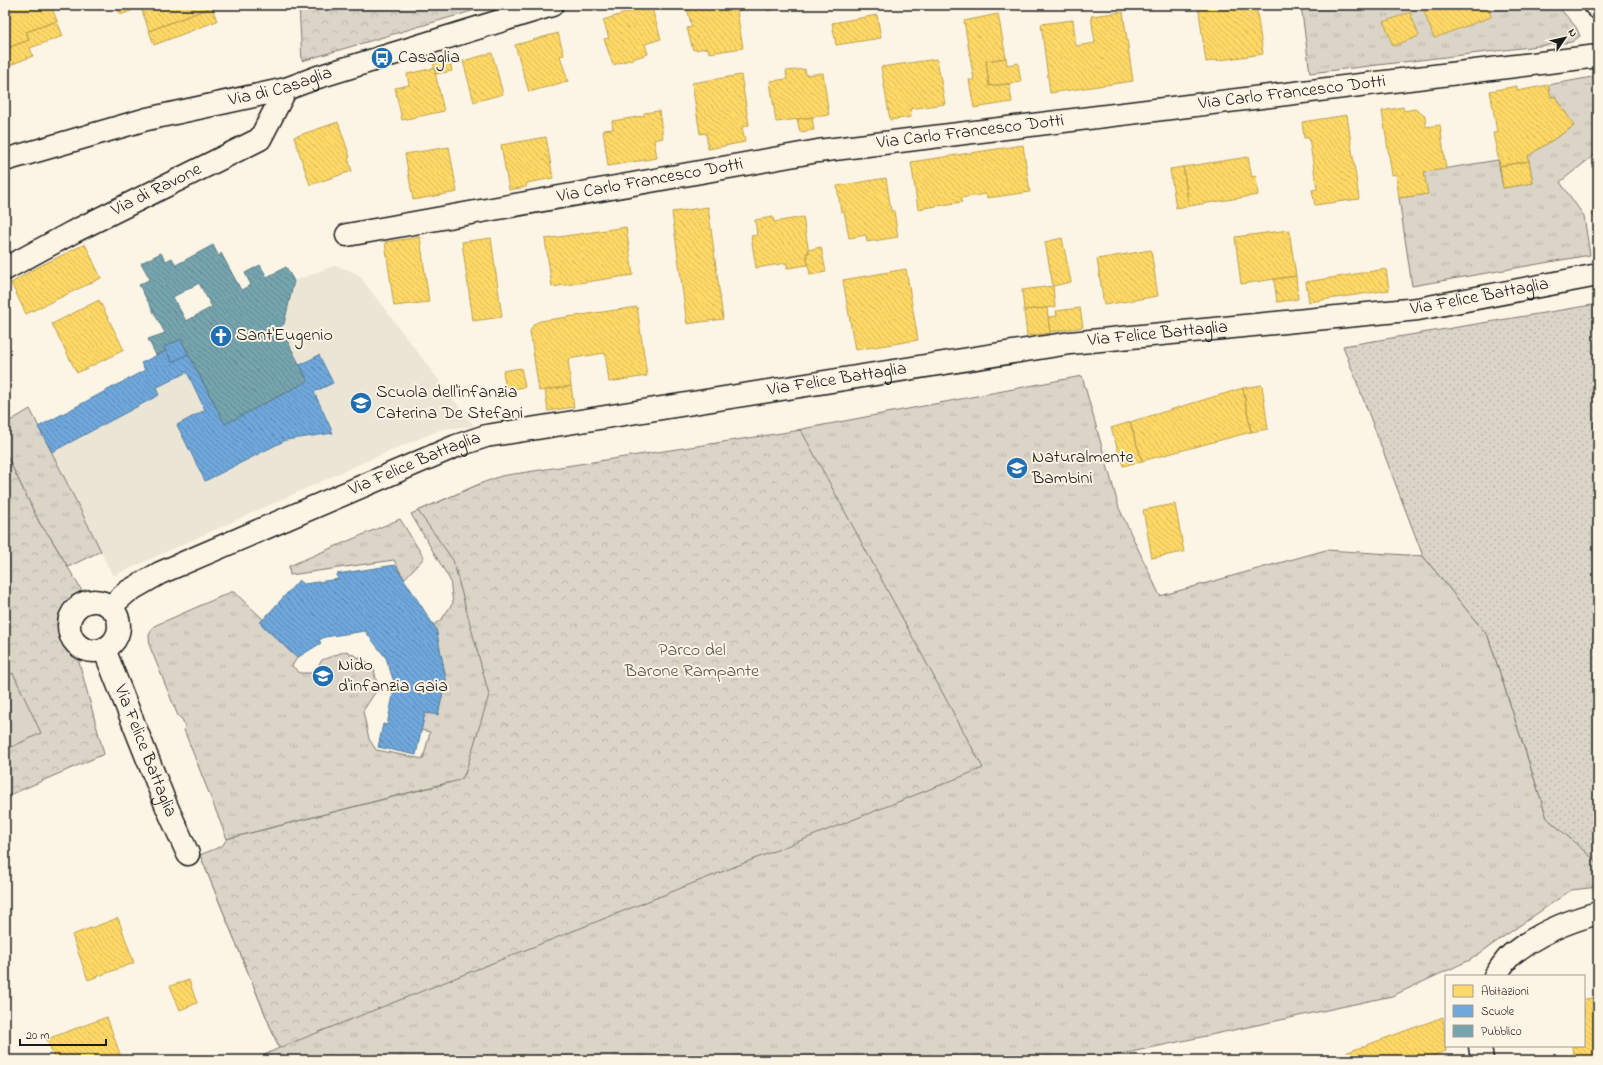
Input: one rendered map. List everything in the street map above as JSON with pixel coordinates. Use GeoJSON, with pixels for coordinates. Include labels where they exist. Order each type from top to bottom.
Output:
{"type":"FeatureCollection","features":[{"type":"Feature","properties":{"kind":"street","name":"Via di Casaglia"},"geometry":{"type":"LineString","coordinates":[[5,160],[147,118],[286,89],[318,77],[552,5]]}},
{"type":"Feature","properties":{"kind":"street"},"geometry":{"type":"LineString","coordinates":[[1595,5],[1598,8]]}},
{"type":"Feature","properties":{"kind":"street","name":"Via Carlo Francesco Dotti"},"geometry":{"type":"LineString","coordinates":[[347,235],[818,150],[1598,56]]}},
{"type":"Feature","properties":{"kind":"street","name":"Via di Ravone"},"geometry":{"type":"LineString","coordinates":[[5,270],[73,232],[260,139],[286,89]]}},
{"type":"Feature","properties":{"kind":"street","name":"Via Felice Battaglia"},"geometry":{"type":"LineString","coordinates":[[110,607],[127,592],[160,574],[449,449],[486,436],[1070,344],[1418,309],[1598,275]]}},
{"type":"Feature","properties":{"kind":"street"},"geometry":{"type":"LineString","coordinates":[[100,601],[110,607],[117,617],[119,630],[116,638],[104,649],[95,651],[80,646],[72,637],[69,625],[73,612],[83,603],[100,601]]}},
{"type":"Feature","properties":{"kind":"street","name":"Via Felice Battaglia"},"geometry":{"type":"LineString","coordinates":[[104,649],[166,806],[188,854]]}},
{"type":"Feature","properties":{"kind":"street"},"geometry":{"type":"LineString","coordinates":[[1496,975],[1511,955],[1532,942],[1552,930],[1598,913]]}},
{"type":"Feature","properties":{"kind":"street"},"geometry":{"type":"LineString","coordinates":[[1480,1047],[1482,1060]]}},
{"type":"Feature","properties":{"kind":"shaded area","name":"Scuola dell'infanzia Caterina De Stefani"},"geometry":{"type":"Polygon","coordinates":[[[336,265],[358,274],[474,426],[442,429],[362,463],[113,576],[38,427],[145,370],[141,363],[166,351],[172,362],[188,354],[225,424],[308,381],[280,327],[284,323],[294,281],[336,265]]]}},
{"type":"Feature","properties":{"kind":"green space"},"geometry":{"type":"Polygon","coordinates":[[[299,5],[492,5],[302,61],[299,5]]]}},
{"type":"Feature","properties":{"kind":"green space"},"geometry":{"type":"Polygon","coordinates":[[[1301,5],[1557,5],[1576,27],[1580,36],[1572,42],[1310,73],[1301,5]]]}},
{"type":"Feature","properties":{"kind":"green space"},"geometry":{"type":"Polygon","coordinates":[[[1598,76],[1598,152],[1560,182],[1584,216],[1590,255],[1412,286],[1399,198],[1427,194],[1424,172],[1498,160],[1503,188],[1533,183],[1528,156],[1574,126],[1556,97],[1551,97],[1548,85],[1598,76]]]}},
{"type":"Feature","properties":{"kind":"green space"},"geometry":{"type":"Polygon","coordinates":[[[1598,304],[1598,863],[1547,818],[1488,636],[1423,556],[1343,346],[1598,304]]]}},
{"type":"Feature","properties":{"kind":"green space"},"geometry":{"type":"Polygon","coordinates":[[[1082,376],[1119,508],[1160,596],[1326,550],[1423,556],[1488,636],[1547,818],[1598,863],[1598,887],[1571,890],[1470,960],[1392,996],[1094,1060],[254,1060],[279,1048],[200,855],[466,787],[797,430],[1082,376]]]}},
{"type":"Feature","properties":{"kind":"green space"},"geometry":{"type":"Polygon","coordinates":[[[30,409],[101,551],[68,567],[50,537],[40,524],[5,452],[5,424],[30,409]]]}},
{"type":"Feature","properties":{"kind":"green space","name":"Parco del Barone Rampante"},"geometry":{"type":"Polygon","coordinates":[[[801,430],[983,768],[279,1048],[200,855],[222,846],[227,839],[460,780],[465,774],[489,695],[453,560],[418,511],[501,476],[801,430]]]}},
{"type":"Feature","properties":{"kind":"green space"},"geometry":{"type":"Polygon","coordinates":[[[5,452],[40,524],[50,537],[88,601],[77,607],[71,617],[69,625],[104,754],[5,797],[5,452]]]}},
{"type":"Feature","properties":{"kind":"green space","name":"Nido d'infanzia Gaia"},"geometry":{"type":"Polygon","coordinates":[[[482,483],[505,692],[460,783],[447,783],[227,839],[184,730],[185,726],[182,719],[178,716],[150,647],[149,635],[154,626],[234,592],[263,619],[260,623],[297,658],[292,666],[300,673],[314,673],[322,660],[346,651],[373,665],[378,688],[363,711],[369,739],[376,750],[423,759],[430,732],[421,730],[425,713],[438,714],[446,679],[436,629],[433,625],[441,620],[453,603],[450,580],[411,514],[482,483]]]}},
{"type":"Feature","properties":{"kind":"green space"},"geometry":{"type":"Polygon","coordinates":[[[400,519],[424,558],[404,579],[394,560],[290,575],[289,566],[400,519]]]}},
{"type":"Feature","properties":{"kind":"green space"},"geometry":{"type":"Polygon","coordinates":[[[13,673],[41,733],[5,750],[5,677],[13,673]]]}},
{"type":"Feature","properties":{"kind":"building: Abitazioni"},"geometry":{"type":"Polygon","coordinates":[[[5,5],[51,5],[57,21],[26,32],[29,40],[5,49],[5,5]]]}},
{"type":"Feature","properties":{"kind":"building: Abitazioni"},"geometry":{"type":"Polygon","coordinates":[[[117,5],[140,5],[141,7],[120,15],[117,5]]]}},
{"type":"Feature","properties":{"kind":"building: Abitazioni"},"geometry":{"type":"Polygon","coordinates":[[[140,5],[217,5],[149,31],[140,5]]]}},
{"type":"Feature","properties":{"kind":"building: Abitazioni"},"geometry":{"type":"Polygon","coordinates":[[[651,5],[661,39],[645,44],[648,54],[613,65],[604,39],[609,38],[603,20],[651,5]]]}},
{"type":"Feature","properties":{"kind":"building: Abitazioni"},"geometry":{"type":"Polygon","coordinates":[[[686,5],[750,5],[750,8],[737,11],[743,48],[709,53],[708,48],[693,50],[687,28],[692,27],[686,5]]]}},
{"type":"Feature","properties":{"kind":"building: Abitazioni"},"geometry":{"type":"Polygon","coordinates":[[[766,5],[786,5],[768,11],[766,5]]]}},
{"type":"Feature","properties":{"kind":"building: Abitazioni"},"geometry":{"type":"Polygon","coordinates":[[[1198,5],[1256,5],[1263,54],[1206,62],[1198,5]]]}},
{"type":"Feature","properties":{"kind":"building: Abitazioni"},"geometry":{"type":"Polygon","coordinates":[[[1441,5],[1498,5],[1489,8],[1491,17],[1434,38],[1424,12],[1441,5]]]}},
{"type":"Feature","properties":{"kind":"building: Abitazioni"},"geometry":{"type":"Polygon","coordinates":[[[212,7],[217,21],[154,45],[149,31],[212,7]]]}},
{"type":"Feature","properties":{"kind":"building: Abitazioni"},"geometry":{"type":"Polygon","coordinates":[[[1123,12],[1133,81],[1050,93],[1041,24],[1073,20],[1076,46],[1095,43],[1091,16],[1123,12]]]}},
{"type":"Feature","properties":{"kind":"building: Abitazioni"},"geometry":{"type":"Polygon","coordinates":[[[1410,12],[1419,36],[1393,46],[1384,22],[1410,12]]]}},
{"type":"Feature","properties":{"kind":"building: Abitazioni"},"geometry":{"type":"Polygon","coordinates":[[[998,14],[1006,58],[986,61],[989,86],[1009,84],[1012,102],[974,108],[969,80],[974,80],[964,21],[998,14]]]}},
{"type":"Feature","properties":{"kind":"building: Abitazioni"},"geometry":{"type":"Polygon","coordinates":[[[877,15],[881,38],[836,45],[832,23],[877,15]]]}},
{"type":"Feature","properties":{"kind":"building: Abitazioni"},"geometry":{"type":"Polygon","coordinates":[[[57,21],[63,36],[30,48],[33,56],[5,67],[5,49],[29,40],[26,32],[57,21]]]}},
{"type":"Feature","properties":{"kind":"building: Abitazioni"},"geometry":{"type":"Polygon","coordinates":[[[558,33],[564,55],[560,56],[568,81],[529,92],[515,45],[558,33]]]}},
{"type":"Feature","properties":{"kind":"building: Abitazioni"},"geometry":{"type":"Polygon","coordinates":[[[448,53],[452,71],[436,74],[432,58],[448,53]]]}},
{"type":"Feature","properties":{"kind":"building: Abitazioni"},"geometry":{"type":"Polygon","coordinates":[[[492,53],[503,94],[474,102],[463,61],[492,53]]]}},
{"type":"Feature","properties":{"kind":"building: Abitazioni"},"geometry":{"type":"Polygon","coordinates":[[[1006,58],[1007,65],[1018,63],[1021,82],[989,86],[986,61],[1006,58]]]}},
{"type":"Feature","properties":{"kind":"building: Abitazioni"},"geometry":{"type":"Polygon","coordinates":[[[937,59],[945,104],[910,109],[911,117],[890,120],[881,67],[937,59]]]}},
{"type":"Feature","properties":{"kind":"building: Abitazioni"},"geometry":{"type":"Polygon","coordinates":[[[434,68],[444,111],[402,120],[395,88],[409,85],[407,74],[434,68]]]}},
{"type":"Feature","properties":{"kind":"building: Abitazioni"},"geometry":{"type":"Polygon","coordinates":[[[805,69],[806,75],[823,73],[829,115],[776,122],[770,81],[787,79],[786,71],[805,69]]]}},
{"type":"Feature","properties":{"kind":"building: Abitazioni"},"geometry":{"type":"Polygon","coordinates":[[[741,75],[749,125],[742,127],[745,142],[708,149],[706,133],[700,134],[692,83],[741,75]]]}},
{"type":"Feature","properties":{"kind":"building: Abitazioni"},"geometry":{"type":"Polygon","coordinates":[[[1548,85],[1551,97],[1556,97],[1574,126],[1528,156],[1529,161],[1500,166],[1493,133],[1497,132],[1490,91],[1517,86],[1517,91],[1548,85]]]}},
{"type":"Feature","properties":{"kind":"building: Abitazioni"},"geometry":{"type":"Polygon","coordinates":[[[1403,107],[1404,111],[1415,109],[1425,116],[1426,127],[1440,125],[1446,169],[1424,172],[1428,194],[1399,198],[1396,174],[1392,175],[1382,111],[1403,107]]]}},
{"type":"Feature","properties":{"kind":"building: Abitazioni"},"geometry":{"type":"Polygon","coordinates":[[[659,111],[663,138],[654,140],[657,158],[608,166],[603,130],[613,129],[612,121],[644,116],[644,113],[659,111]]]}},
{"type":"Feature","properties":{"kind":"building: Abitazioni"},"geometry":{"type":"Polygon","coordinates":[[[1347,115],[1359,199],[1315,205],[1312,190],[1317,189],[1309,138],[1304,138],[1302,122],[1347,115]]]}},
{"type":"Feature","properties":{"kind":"building: Abitazioni"},"geometry":{"type":"Polygon","coordinates":[[[812,117],[814,130],[800,132],[797,119],[812,117]]]}},
{"type":"Feature","properties":{"kind":"building: Abitazioni"},"geometry":{"type":"Polygon","coordinates":[[[338,122],[350,157],[348,158],[352,171],[310,185],[294,137],[338,122]]]}},
{"type":"Feature","properties":{"kind":"building: Abitazioni"},"geometry":{"type":"Polygon","coordinates":[[[546,137],[553,178],[527,183],[526,187],[509,190],[501,145],[546,137]]]}},
{"type":"Feature","properties":{"kind":"building: Abitazioni"},"geometry":{"type":"Polygon","coordinates":[[[1023,145],[1030,192],[987,198],[986,194],[961,198],[962,202],[918,209],[911,162],[1023,145]]]}},
{"type":"Feature","properties":{"kind":"building: Abitazioni"},"geometry":{"type":"Polygon","coordinates":[[[449,147],[457,192],[413,200],[405,154],[449,147]]]}},
{"type":"Feature","properties":{"kind":"building: Abitazioni"},"geometry":{"type":"Polygon","coordinates":[[[1248,157],[1252,177],[1256,176],[1258,195],[1189,206],[1183,167],[1248,157]]]}},
{"type":"Feature","properties":{"kind":"building: Abitazioni"},"geometry":{"type":"Polygon","coordinates":[[[1529,161],[1533,183],[1503,188],[1500,166],[1529,161]]]}},
{"type":"Feature","properties":{"kind":"building: Abitazioni"},"geometry":{"type":"Polygon","coordinates":[[[1183,167],[1189,206],[1176,208],[1170,169],[1183,167]]]}},
{"type":"Feature","properties":{"kind":"building: Abitazioni"},"geometry":{"type":"Polygon","coordinates":[[[886,178],[891,211],[894,211],[898,237],[867,242],[866,235],[849,238],[844,211],[841,212],[837,186],[886,178]]]}},
{"type":"Feature","properties":{"kind":"building: Abitazioni"},"geometry":{"type":"Polygon","coordinates":[[[708,207],[723,319],[687,324],[672,212],[708,207]]]}},
{"type":"Feature","properties":{"kind":"building: Abitazioni"},"geometry":{"type":"Polygon","coordinates":[[[1598,209],[1598,223],[1592,214],[1598,209]]]}},
{"type":"Feature","properties":{"kind":"building: Abitazioni"},"geometry":{"type":"Polygon","coordinates":[[[773,217],[774,222],[803,217],[809,253],[806,253],[808,265],[787,268],[787,263],[756,268],[751,236],[757,235],[755,220],[773,217]]]}},
{"type":"Feature","properties":{"kind":"building: Abitazioni"},"geometry":{"type":"Polygon","coordinates":[[[626,227],[633,275],[552,287],[545,239],[626,227]]]}},
{"type":"Feature","properties":{"kind":"building: Abitazioni"},"geometry":{"type":"Polygon","coordinates":[[[1289,230],[1296,276],[1241,284],[1235,237],[1289,230]]]}},
{"type":"Feature","properties":{"kind":"building: Abitazioni"},"geometry":{"type":"Polygon","coordinates":[[[420,237],[429,302],[394,306],[385,242],[420,237]]]}},
{"type":"Feature","properties":{"kind":"building: Abitazioni"},"geometry":{"type":"Polygon","coordinates":[[[491,238],[502,317],[473,321],[462,242],[491,238]]]}},
{"type":"Feature","properties":{"kind":"building: Abitazioni"},"geometry":{"type":"Polygon","coordinates":[[[1062,238],[1071,282],[1053,286],[1045,242],[1062,238]]]}},
{"type":"Feature","properties":{"kind":"building: Abitazioni"},"geometry":{"type":"Polygon","coordinates":[[[85,244],[101,278],[26,314],[11,283],[36,268],[85,244]]]}},
{"type":"Feature","properties":{"kind":"building: Abitazioni"},"geometry":{"type":"Polygon","coordinates":[[[821,247],[826,272],[810,275],[806,253],[809,253],[808,250],[821,247]]]}},
{"type":"Feature","properties":{"kind":"building: Abitazioni"},"geometry":{"type":"Polygon","coordinates":[[[1151,250],[1158,296],[1104,305],[1097,259],[1151,250]]]}},
{"type":"Feature","properties":{"kind":"building: Abitazioni"},"geometry":{"type":"Polygon","coordinates":[[[906,269],[918,340],[855,350],[843,280],[906,269]]]}},
{"type":"Feature","properties":{"kind":"building: Abitazioni"},"geometry":{"type":"Polygon","coordinates":[[[1386,269],[1389,290],[1309,302],[1306,282],[1386,269]]]}},
{"type":"Feature","properties":{"kind":"building: Abitazioni"},"geometry":{"type":"Polygon","coordinates":[[[1296,276],[1298,299],[1277,302],[1274,279],[1296,276]]]}},
{"type":"Feature","properties":{"kind":"building: Abitazioni"},"geometry":{"type":"Polygon","coordinates":[[[1053,286],[1055,307],[1024,310],[1022,290],[1053,286]]]}},
{"type":"Feature","properties":{"kind":"building: Abitazioni"},"geometry":{"type":"Polygon","coordinates":[[[99,300],[124,350],[77,373],[52,324],[99,300]]]}},
{"type":"Feature","properties":{"kind":"building: Abitazioni"},"geometry":{"type":"Polygon","coordinates":[[[637,307],[647,376],[609,382],[605,353],[568,359],[571,386],[539,391],[530,331],[534,324],[540,321],[637,307]]]}},
{"type":"Feature","properties":{"kind":"building: Abitazioni"},"geometry":{"type":"Polygon","coordinates":[[[1047,308],[1050,333],[1027,336],[1024,310],[1047,308]]]}},
{"type":"Feature","properties":{"kind":"building: Abitazioni"},"geometry":{"type":"Polygon","coordinates":[[[1080,308],[1083,327],[1050,332],[1048,317],[1057,316],[1056,311],[1080,308]]]}},
{"type":"Feature","properties":{"kind":"building: Abitazioni"},"geometry":{"type":"Polygon","coordinates":[[[521,368],[525,387],[506,390],[503,371],[521,368]]]}},
{"type":"Feature","properties":{"kind":"building: Abitazioni"},"geometry":{"type":"Polygon","coordinates":[[[1262,385],[1268,429],[1251,432],[1243,388],[1262,385]]]}},
{"type":"Feature","properties":{"kind":"building: Abitazioni"},"geometry":{"type":"Polygon","coordinates":[[[571,386],[574,407],[548,411],[545,390],[571,386]]]}},
{"type":"Feature","properties":{"kind":"building: Abitazioni"},"geometry":{"type":"Polygon","coordinates":[[[1243,388],[1251,432],[1142,461],[1130,422],[1243,388]]]}},
{"type":"Feature","properties":{"kind":"building: Abitazioni"},"geometry":{"type":"Polygon","coordinates":[[[1130,422],[1142,461],[1123,466],[1111,428],[1130,422]]]}},
{"type":"Feature","properties":{"kind":"building: Abitazioni"},"geometry":{"type":"Polygon","coordinates":[[[1175,504],[1184,552],[1152,558],[1143,510],[1175,504]]]}},
{"type":"Feature","properties":{"kind":"building: Abitazioni"},"geometry":{"type":"Polygon","coordinates":[[[118,918],[134,963],[88,980],[72,935],[118,918]]]}},
{"type":"Feature","properties":{"kind":"building: Abitazioni"},"geometry":{"type":"Polygon","coordinates":[[[189,980],[197,1003],[180,1010],[170,986],[189,980]]]}},
{"type":"Feature","properties":{"kind":"building: Abitazioni"},"geometry":{"type":"Polygon","coordinates":[[[1598,998],[1598,1060],[1574,1060],[1572,1047],[1585,1047],[1585,999],[1598,998]]]}},
{"type":"Feature","properties":{"kind":"building: Abitazioni"},"geometry":{"type":"Polygon","coordinates":[[[107,1017],[122,1060],[55,1060],[47,1039],[107,1017]]]}},
{"type":"Feature","properties":{"kind":"building: Abitazioni"},"geometry":{"type":"Polygon","coordinates":[[[1443,1017],[1446,1051],[1426,1060],[1348,1060],[1345,1053],[1443,1017]]]}},
{"type":"Feature","properties":{"kind":"building: Scuole"},"geometry":{"type":"Polygon","coordinates":[[[181,339],[188,354],[172,362],[164,347],[181,339]]]}},
{"type":"Feature","properties":{"kind":"building: Scuole","name":"Scuola dell'infanzia Caterina De Stefani"},"geometry":{"type":"Polygon","coordinates":[[[166,351],[172,362],[188,354],[225,424],[308,381],[300,365],[319,355],[333,383],[314,392],[333,433],[286,440],[205,481],[177,425],[205,410],[187,372],[156,388],[159,395],[52,452],[38,427],[145,370],[141,363],[166,351]]]}},
{"type":"Feature","properties":{"kind":"building: Scuole"},"geometry":{"type":"Polygon","coordinates":[[[395,565],[436,629],[446,679],[438,715],[425,713],[416,755],[378,747],[383,724],[387,725],[395,685],[386,658],[365,631],[325,637],[319,640],[321,643],[297,658],[260,623],[299,580],[304,584],[338,579],[337,574],[395,565]]]}},
{"type":"Feature","properties":{"kind":"building: Pubblico","name":"Sant'Eugenio"},"geometry":{"type":"Polygon","coordinates":[[[213,245],[219,257],[221,253],[241,290],[251,285],[245,273],[260,265],[267,277],[286,267],[294,281],[284,324],[280,327],[308,381],[225,424],[181,339],[164,347],[166,351],[156,355],[148,339],[165,333],[139,285],[150,279],[141,263],[161,253],[166,261],[172,258],[176,265],[213,245]],[[199,283],[173,297],[186,321],[212,307],[199,283]]]}},
{"type":"Feature","properties":{"kind":"place","name":"Casaglia"},"geometry":{"type":"Point","coordinates":[382,58]}},
{"type":"Feature","properties":{"kind":"place","name":"Sant'Eugenio"},"geometry":{"type":"Point","coordinates":[221,336]}},
{"type":"Feature","properties":{"kind":"place","name":"Scuola dell'infanzia Caterina De Stefani"},"geometry":{"type":"Point","coordinates":[361,403]}},
{"type":"Feature","properties":{"kind":"place","name":"Naturalmente Bambini"},"geometry":{"type":"Point","coordinates":[1017,468]}},
{"type":"Feature","properties":{"kind":"place","name":"Nido d'infanzia Gaia"},"geometry":{"type":"Point","coordinates":[323,676]}}]}
